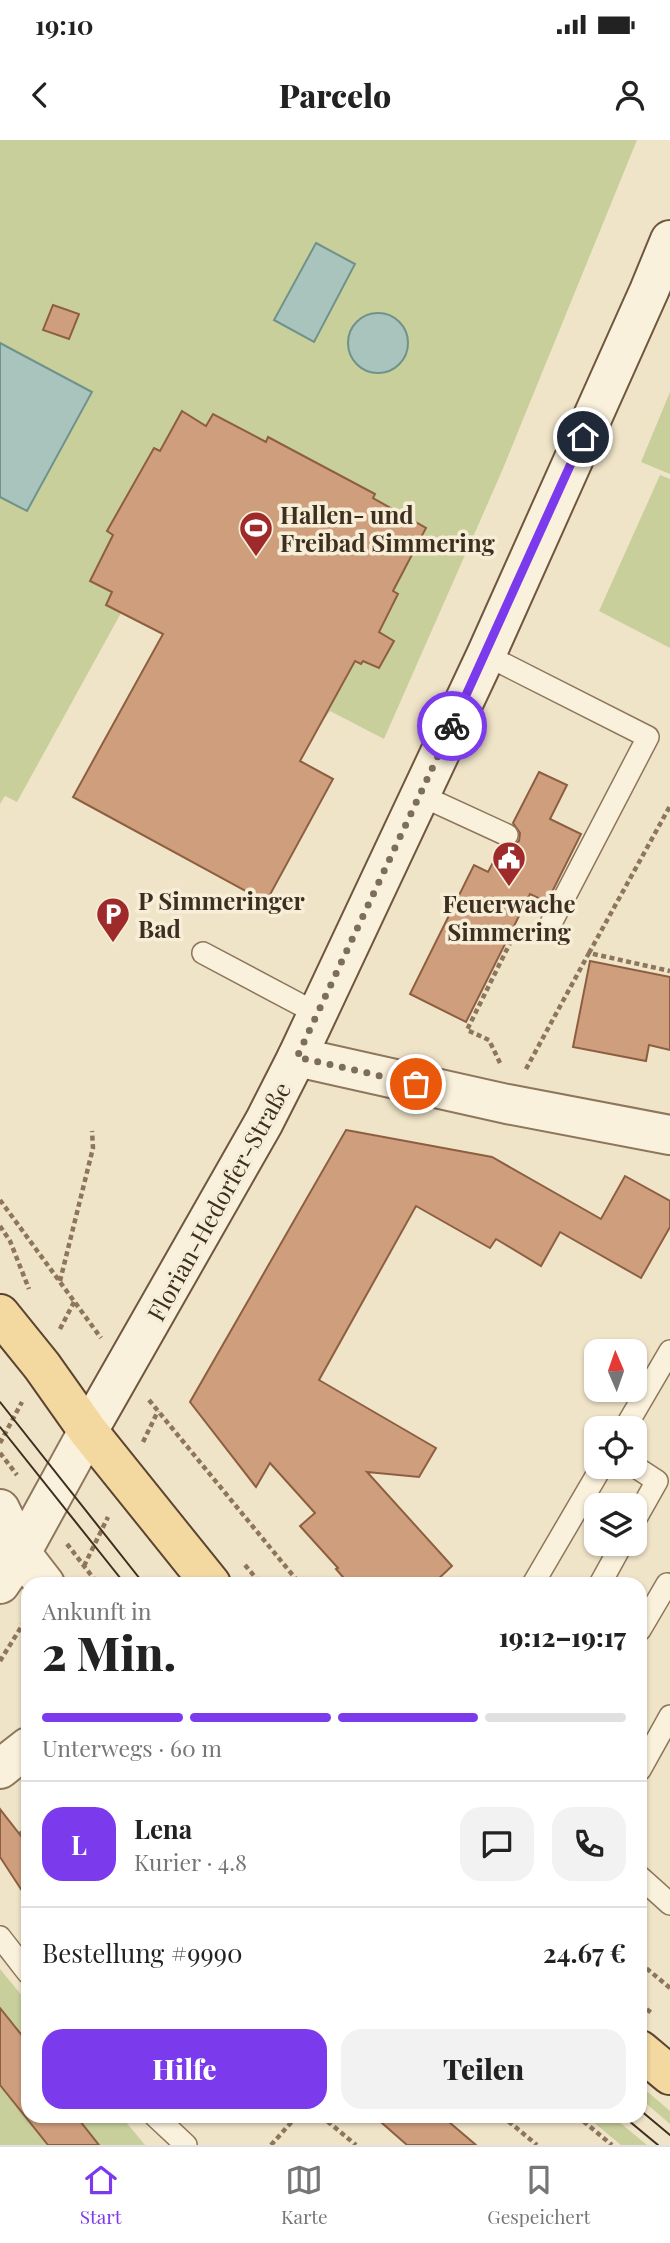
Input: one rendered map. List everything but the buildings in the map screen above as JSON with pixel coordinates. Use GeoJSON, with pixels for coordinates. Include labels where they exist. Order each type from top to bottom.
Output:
{"type":"FeatureCollection","features":[{"type":"Feature","properties":{"kind":"main road","name":"Florian-Hedorfer-Straße"},"geometry":{"type":"LineString","coordinates":[[0,1584],[21,1553],[264,1122],[297,1057],[486,655],[670,240]]}},
{"type":"Feature","properties":{"kind":"main road"},"geometry":{"type":"LineString","coordinates":[[297,1057],[498,1102],[670,1135]]}},
{"type":"Feature","properties":{"kind":"main road"},"geometry":{"type":"LineString","coordinates":[[0,1314],[42,1366],[88,1431],[205,1577]]}},
{"type":"Feature","properties":{"kind":"main road"},"geometry":{"type":"LineString","coordinates":[[0,1509],[21,1553],[40,1577]]}},
{"type":"Feature","properties":{"kind":"main road"},"geometry":{"type":"LineString","coordinates":[[0,1769],[21,1752]]}},
{"type":"Feature","properties":{"kind":"main road"},"geometry":{"type":"LineString","coordinates":[[647,2056],[670,2075]]}},
{"type":"Feature","properties":{"kind":"lane"},"geometry":{"type":"LineString","coordinates":[[486,655],[648,737],[548,929]]}},
{"type":"Feature","properties":{"kind":"lane"},"geometry":{"type":"LineString","coordinates":[[420,795],[507,835]]}},
{"type":"Feature","properties":{"kind":"lane"},"geometry":{"type":"LineString","coordinates":[[203,954],[316,1013]]}},
{"type":"Feature","properties":{"kind":"lane"},"geometry":{"type":"LineString","coordinates":[[632,1416],[670,1351]]}},
{"type":"Feature","properties":{"kind":"lane"},"geometry":{"type":"LineString","coordinates":[[647,1474],[657,1481],[647,1499]]}},
{"type":"Feature","properties":{"kind":"lane"},"geometry":{"type":"LineString","coordinates":[[537,1577],[594,1479]]}},
{"type":"Feature","properties":{"kind":"lane"},"geometry":{"type":"LineString","coordinates":[[604,1577],[615,1556]]}},
{"type":"Feature","properties":{"kind":"lane"},"geometry":{"type":"LineString","coordinates":[[647,1618],[667,1584],[670,1586]]}},
{"type":"Feature","properties":{"kind":"lane"},"geometry":{"type":"LineString","coordinates":[[647,1757],[670,1716]]}},
{"type":"Feature","properties":{"kind":"lane"},"geometry":{"type":"LineString","coordinates":[[647,1882],[669,1899]]}},
{"type":"Feature","properties":{"kind":"lane"},"geometry":{"type":"LineString","coordinates":[[0,1937],[21,1964]]}},
{"type":"Feature","properties":{"kind":"lane"},"geometry":{"type":"LineString","coordinates":[[162,2123],[186,2145]]}},
{"type":"Feature","properties":{"kind":"path"},"geometry":{"type":"LineString","coordinates":[[498,1102],[589,953],[670,805]]}},
{"type":"Feature","properties":{"kind":"path"},"geometry":{"type":"LineString","coordinates":[[498,1102],[507,1064],[499,1063],[489,1040],[467,1030],[513,937]]}},
{"type":"Feature","properties":{"kind":"path"},"geometry":{"type":"LineString","coordinates":[[589,953],[670,971]]}},
{"type":"Feature","properties":{"kind":"path"},"geometry":{"type":"LineString","coordinates":[[60,1282],[93,1148],[92,1130]]}},
{"type":"Feature","properties":{"kind":"path"},"geometry":{"type":"LineString","coordinates":[[0,1661],[21,1626]]}},
{"type":"Feature","properties":{"kind":"path"},"geometry":{"type":"LineString","coordinates":[[647,1969],[670,1988]]}},
{"type":"Feature","properties":{"kind":"path"},"geometry":{"type":"LineString","coordinates":[[271,2145],[291,2123]]}},
{"type":"Feature","properties":{"kind":"path"},"geometry":{"type":"LineString","coordinates":[[329,2123],[356,2145]]}},
{"type":"Feature","properties":{"kind":"path"},"geometry":{"type":"LineString","coordinates":[[510,2123],[537,2145]]}},
{"type":"Feature","properties":{"kind":"path"},"geometry":{"type":"LineString","coordinates":[[585,2123],[611,2145]]}},
{"type":"Feature","properties":{"kind":"green space"},"geometry":{"type":"Polygon","coordinates":[[[0,140],[637,140],[502,471],[384,739],[330,711],[324,719],[121,613],[17,802],[5,796],[0,804],[0,140]]]}},
{"type":"Feature","properties":{"kind":"green space"},"geometry":{"type":"Polygon","coordinates":[[[670,392],[670,474],[641,462],[670,392]]]}},
{"type":"Feature","properties":{"kind":"green space"},"geometry":{"type":"Polygon","coordinates":[[[660,475],[670,479],[670,648],[599,611],[660,475]]]}},
{"type":"Feature","properties":{"kind":"green space"},"geometry":{"type":"Polygon","coordinates":[[[0,1969],[21,1994],[21,2123],[127,2123],[145,2145],[0,2145],[0,1969]]]}},
{"type":"Feature","properties":{"kind":"green space"},"geometry":{"type":"Polygon","coordinates":[[[647,2091],[670,2111],[670,2124],[647,2104],[647,2091]]]}},
{"type":"Feature","properties":{"kind":"green space"},"geometry":{"type":"Polygon","coordinates":[[[594,2123],[620,2123],[647,2145],[621,2145],[594,2123]]]}},
{"type":"Feature","properties":{"kind":"water"},"geometry":{"type":"Polygon","coordinates":[[[316,243],[355,264],[314,342],[274,320],[316,243]]]}},
{"type":"Feature","properties":{"kind":"water"},"geometry":{"type":"Polygon","coordinates":[[[372,313],[384,313],[403,326],[408,343],[406,355],[395,368],[384,373],[372,373],[353,360],[348,349],[348,337],[361,318],[372,313]]]}},
{"type":"Feature","properties":{"kind":"water"},"geometry":{"type":"Polygon","coordinates":[[[0,343],[92,392],[27,511],[0,497],[0,343]]]}},
{"type":"Feature","properties":{"kind":"tram line"},"geometry":{"type":"LineString","coordinates":[[0,1402],[138,1577]]}},
{"type":"Feature","properties":{"kind":"tram line"},"geometry":{"type":"LineString","coordinates":[[0,1427],[119,1577]]}},
{"type":"Feature","properties":{"kind":"tram line"},"geometry":{"type":"LineString","coordinates":[[647,2116],[670,2135]]}},
{"type":"Feature","properties":{"kind":"tram line"},"geometry":{"type":"LineString","coordinates":[[631,2123],[658,2145]]}},
{"type":"Feature","properties":{"kind":"way so far"},"geometry":{"type":"LineString","coordinates":[[416,1084],[297,1057],[452,726]]}},
{"type":"Feature","properties":{"kind":"place","name":"Hallen- und Freibad Simmering"},"geometry":{"type":"Point","coordinates":[256,558]}},
{"type":"Feature","properties":{"kind":"place","name":"Feuerwache Simmering"},"geometry":{"type":"Point","coordinates":[509,888]}},
{"type":"Feature","properties":{"kind":"place","name":"P Simmeringer Bad"},"geometry":{"type":"Point","coordinates":[113,944]}},
{"type":"Feature","properties":{"kind":"route"},"geometry":{"type":"LineString","coordinates":[[452,726],[583,437]]}}]}
